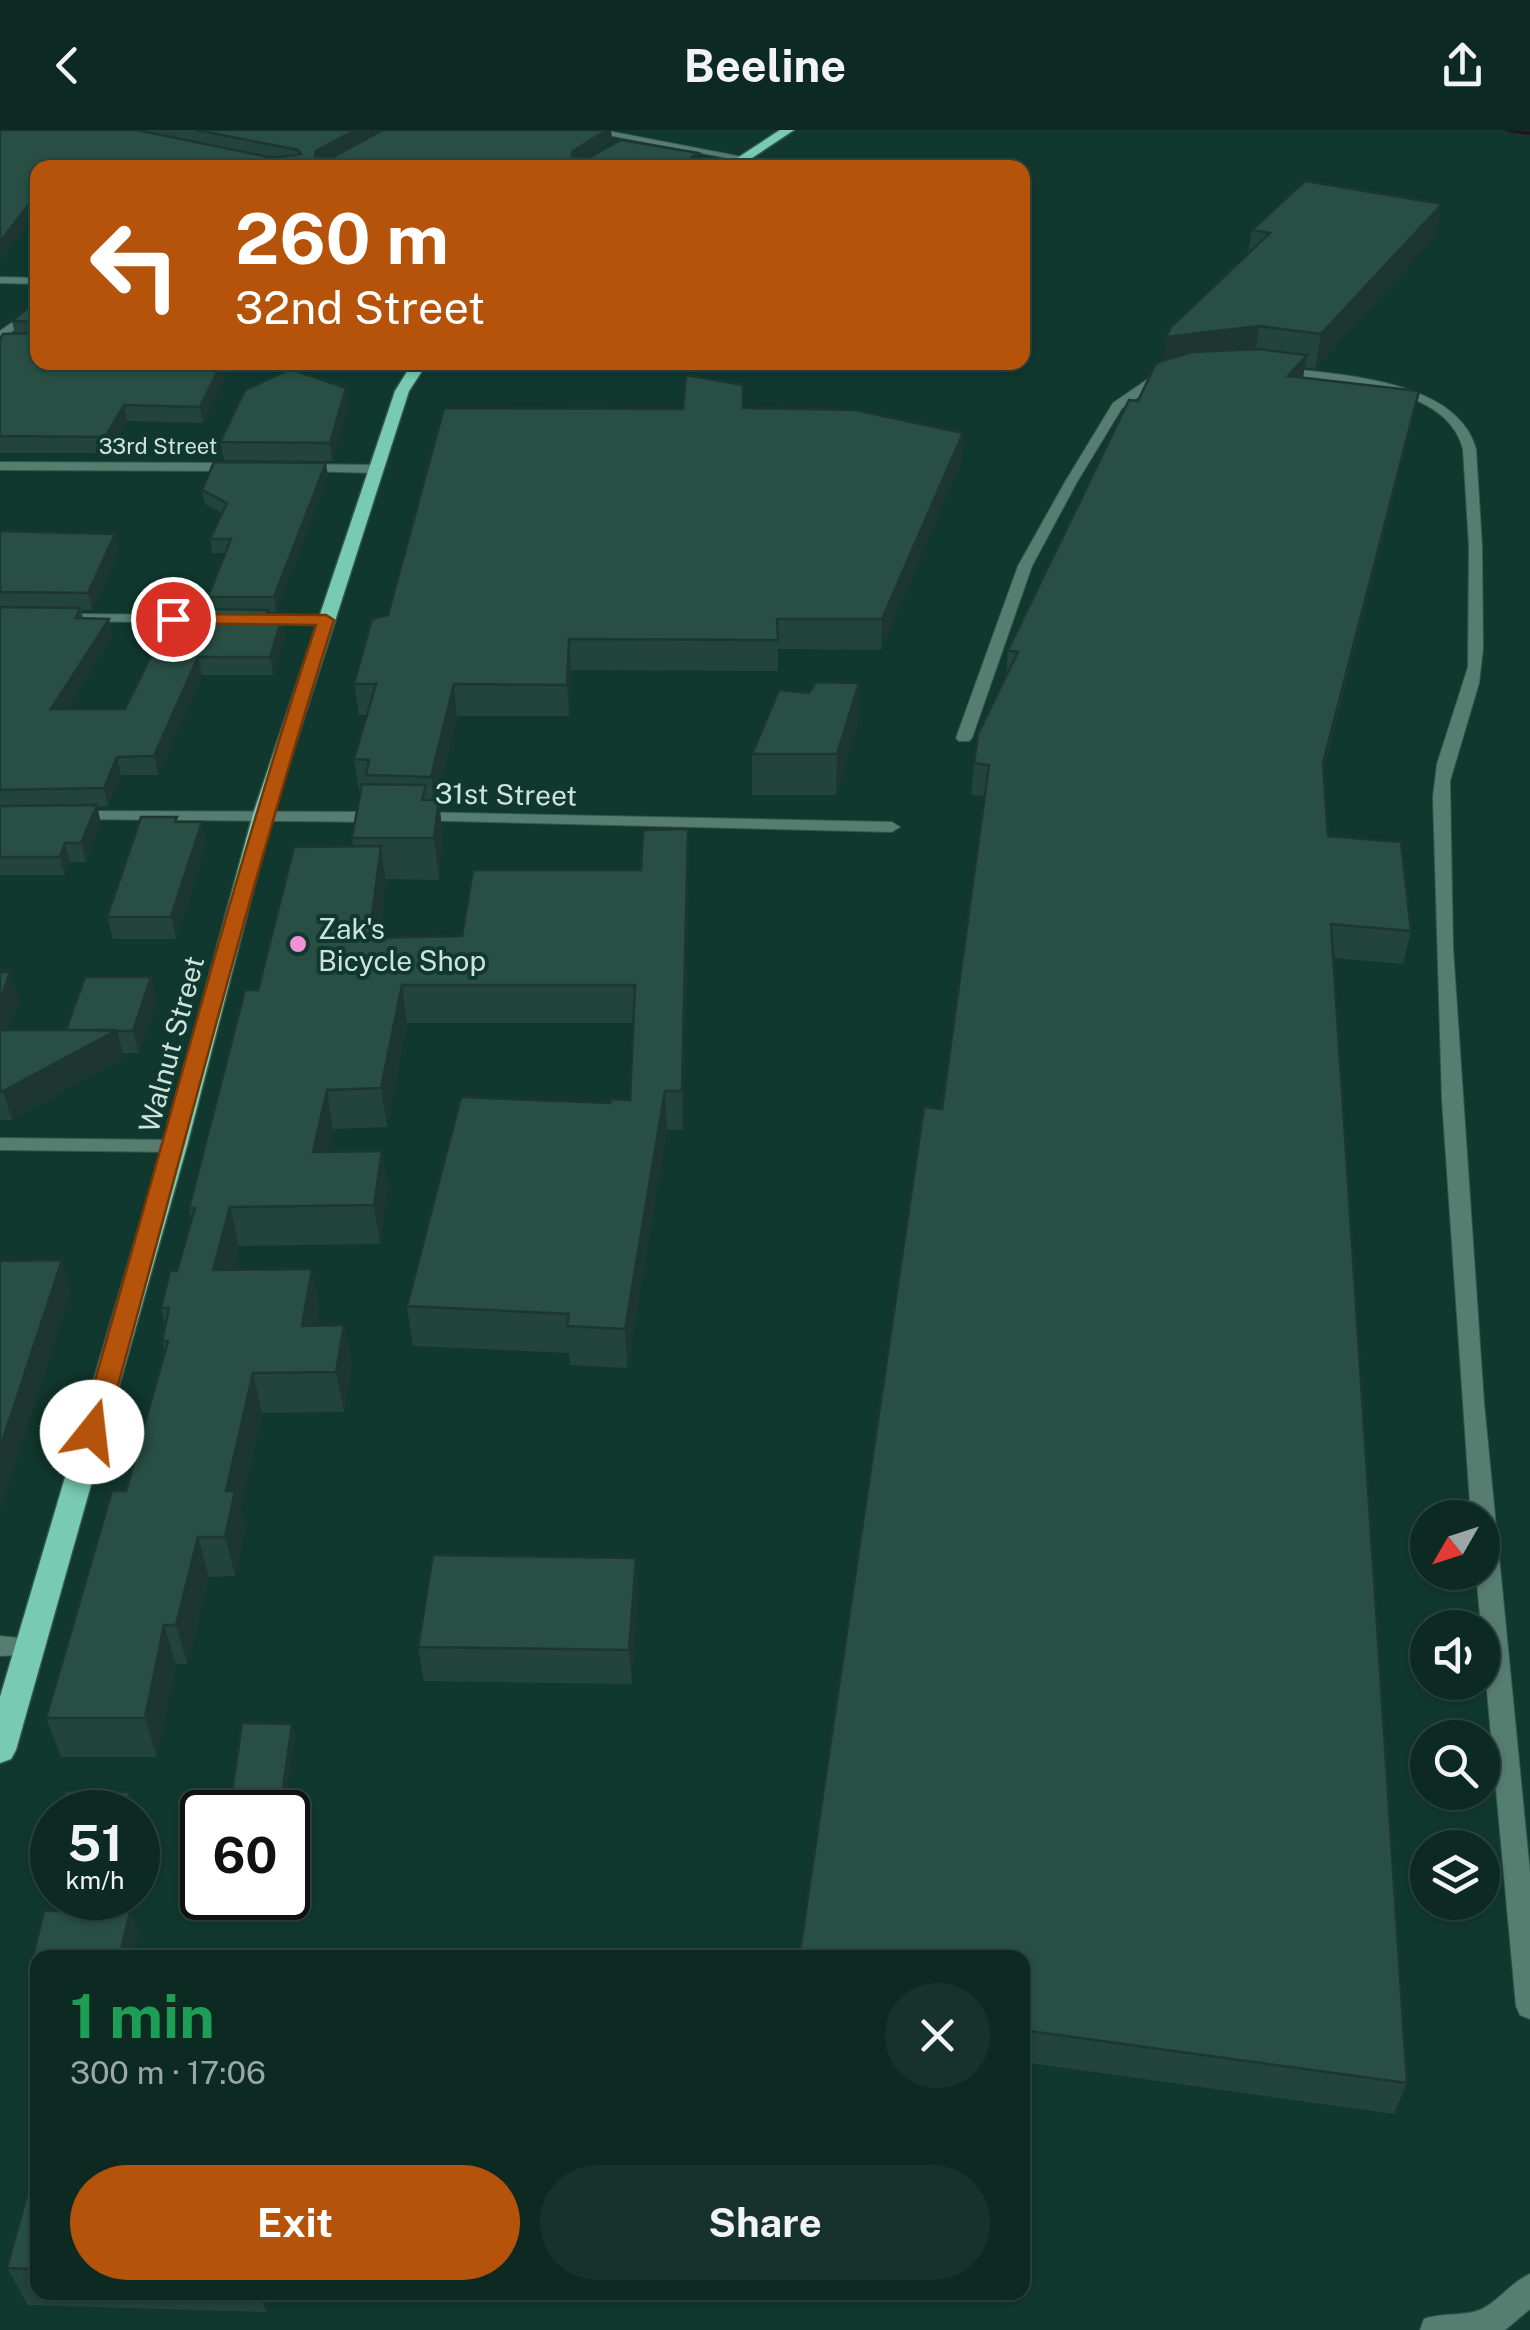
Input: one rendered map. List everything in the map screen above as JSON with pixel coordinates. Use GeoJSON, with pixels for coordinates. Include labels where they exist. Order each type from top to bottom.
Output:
{"type":"FeatureCollection","features":[{"type":"Feature","properties":{"kind":"main road"},"geometry":{"type":"LineString","coordinates":[[740,160],[788,130]]}},
{"type":"Feature","properties":{"kind":"main road","name":"Walnut Street"},"geometry":{"type":"LineString","coordinates":[[0,1750],[175,1146],[263,814],[402,392],[416,370]]}},
{"type":"Feature","properties":{"kind":"street"},"geometry":{"type":"LineString","coordinates":[[587,130],[743,158]]}},
{"type":"Feature","properties":{"kind":"street"},"geometry":{"type":"LineString","coordinates":[[620,146],[648,130]]}},
{"type":"Feature","properties":{"kind":"street"},"geometry":{"type":"LineString","coordinates":[[0,280],[30,281]]}},
{"type":"Feature","properties":{"kind":"street"},"geometry":{"type":"LineString","coordinates":[[0,340],[30,314]]}},
{"type":"Feature","properties":{"kind":"street"},"geometry":{"type":"LineString","coordinates":[[0,340],[19,343]]}},
{"type":"Feature","properties":{"kind":"street"},"geometry":{"type":"LineString","coordinates":[[1254,368],[1364,382],[1431,400],[1468,436],[1474,488],[1475,669],[1441,784],[1443,956],[1482,1510],[1530,2006]]}},
{"type":"Feature","properties":{"kind":"street"},"geometry":{"type":"LineString","coordinates":[[964,738],[1025,566],[1098,436],[1117,406],[1152,382],[1187,372]]}},
{"type":"Feature","properties":{"kind":"street","name":"33rd Street"},"geometry":{"type":"LineString","coordinates":[[0,466],[264,467]]}},
{"type":"Feature","properties":{"kind":"street"},"geometry":{"type":"LineString","coordinates":[[282,468],[376,469]]}},
{"type":"Feature","properties":{"kind":"street"},"geometry":{"type":"LineString","coordinates":[[58,618],[212,620]]}},
{"type":"Feature","properties":{"kind":"street"},"geometry":{"type":"LineString","coordinates":[[250,620],[326,620]]}},
{"type":"Feature","properties":{"kind":"street","name":"31st Street"},"geometry":{"type":"LineString","coordinates":[[61,816],[263,814],[892,827]]}},
{"type":"Feature","properties":{"kind":"street"},"geometry":{"type":"LineString","coordinates":[[0,1144],[175,1146]]}},
{"type":"Feature","properties":{"kind":"street"},"geometry":{"type":"LineString","coordinates":[[0,1646],[30,1646]]}},
{"type":"Feature","properties":{"kind":"street"},"geometry":{"type":"LineString","coordinates":[[1435,2330],[1487,2325],[1530,2289]]}},
{"type":"Feature","properties":{"kind":"building"},"geometry":{"type":"Polygon","coordinates":[[[0,130],[137,130],[273,158],[301,154],[298,150],[196,130],[355,130],[316,151],[315,156],[333,157],[383,130],[607,130],[573,151],[572,156],[590,157],[621,140],[698,153],[687,160],[30,160],[30,203],[0,242],[0,130]]]}},
{"type":"Feature","properties":{"kind":"building"},"geometry":{"type":"Polygon","coordinates":[[[1305,181],[1442,204],[1321,334],[1259,326],[1166,337],[1171,327],[1270,233],[1252,230],[1305,181]]]}},
{"type":"Feature","properties":{"kind":"building"},"geometry":{"type":"Polygon","coordinates":[[[30,307],[30,322],[12,321],[30,307]]]}},
{"type":"Feature","properties":{"kind":"building"},"geometry":{"type":"Polygon","coordinates":[[[30,333],[30,370],[218,370],[200,407],[124,405],[107,434],[100,437],[0,436],[3,334],[30,333]]]}},
{"type":"Feature","properties":{"kind":"building"},"geometry":{"type":"Polygon","coordinates":[[[1258,349],[1307,355],[1288,376],[1419,391],[1323,763],[1328,836],[1401,842],[1411,931],[1331,924],[1407,2083],[1030,2031],[1030,1950],[800,1950],[924,1107],[942,1109],[989,765],[974,763],[978,734],[1018,652],[1008,650],[1129,400],[1138,401],[1155,365],[1192,352],[1258,349]]]}},
{"type":"Feature","properties":{"kind":"building"},"geometry":{"type":"Polygon","coordinates":[[[288,370],[346,388],[330,443],[220,442],[245,390],[288,370]]]}},
{"type":"Feature","properties":{"kind":"building"},"geometry":{"type":"Polygon","coordinates":[[[686,375],[743,385],[743,408],[855,410],[963,433],[882,619],[777,619],[778,640],[569,639],[567,685],[454,684],[431,777],[366,775],[369,760],[354,759],[376,684],[354,684],[372,619],[388,615],[444,408],[683,409],[686,375]]]}},
{"type":"Feature","properties":{"kind":"building"},"geometry":{"type":"Polygon","coordinates":[[[214,462],[326,463],[274,597],[208,597],[231,539],[210,539],[227,503],[202,490],[214,462]]]}},
{"type":"Feature","properties":{"kind":"building"},"geometry":{"type":"Polygon","coordinates":[[[0,531],[115,534],[88,593],[0,592],[0,531]]]}},
{"type":"Feature","properties":{"kind":"building"},"geometry":{"type":"Polygon","coordinates":[[[0,607],[80,608],[76,618],[109,619],[51,709],[125,709],[169,619],[198,619],[202,609],[268,610],[265,619],[282,618],[270,657],[198,657],[154,756],[117,757],[104,788],[0,790],[0,607]]]}},
{"type":"Feature","properties":{"kind":"building"},"geometry":{"type":"Polygon","coordinates":[[[816,682],[859,683],[837,754],[752,754],[779,690],[809,693],[816,682]]]}},
{"type":"Feature","properties":{"kind":"building"},"geometry":{"type":"Polygon","coordinates":[[[362,784],[426,785],[422,800],[439,800],[434,838],[352,838],[362,784]]]}},
{"type":"Feature","properties":{"kind":"building"},"geometry":{"type":"Polygon","coordinates":[[[97,805],[81,843],[65,843],[60,857],[0,857],[0,806],[97,805]]]}},
{"type":"Feature","properties":{"kind":"building"},"geometry":{"type":"Polygon","coordinates":[[[141,817],[202,822],[171,917],[107,917],[141,817]]]}},
{"type":"Feature","properties":{"kind":"building"},"geometry":{"type":"Polygon","coordinates":[[[688,829],[682,1091],[665,1091],[625,1329],[567,1326],[569,1314],[407,1306],[461,1097],[610,1103],[611,1099],[630,1100],[635,985],[402,985],[381,1088],[327,1090],[313,1152],[382,1151],[374,1205],[230,1207],[213,1270],[312,1269],[302,1326],[344,1325],[336,1372],[253,1373],[226,1491],[235,1491],[225,1537],[198,1537],[176,1625],[164,1625],[145,1718],[46,1718],[112,1491],[126,1491],[168,1341],[162,1341],[169,1308],[161,1308],[170,1271],[177,1271],[195,1208],[189,1208],[245,990],[258,990],[294,847],[381,846],[369,938],[462,936],[473,870],[641,870],[643,830],[688,829]]]}},
{"type":"Feature","properties":{"kind":"building"},"geometry":{"type":"Polygon","coordinates":[[[0,972],[10,972],[0,1002],[0,972]]]}},
{"type":"Feature","properties":{"kind":"building"},"geometry":{"type":"Polygon","coordinates":[[[85,977],[151,977],[133,1031],[66,1030],[85,977]]]}},
{"type":"Feature","properties":{"kind":"building"},"geometry":{"type":"Polygon","coordinates":[[[0,1030],[117,1030],[3,1091],[0,1030]]]}},
{"type":"Feature","properties":{"kind":"building"},"geometry":{"type":"Polygon","coordinates":[[[62,1260],[0,1448],[0,1261],[62,1260]]]}},
{"type":"Feature","properties":{"kind":"building"},"geometry":{"type":"Polygon","coordinates":[[[433,1555],[636,1558],[629,1650],[418,1647],[433,1555]]]}},
{"type":"Feature","properties":{"kind":"building"},"geometry":{"type":"Polygon","coordinates":[[[242,1723],[292,1724],[283,1790],[232,1790],[242,1723]]]}},
{"type":"Feature","properties":{"kind":"building"},"geometry":{"type":"Polygon","coordinates":[[[42,1920],[128,1920],[121,1950],[35,1950],[42,1920]]]}},
{"type":"Feature","properties":{"kind":"building"},"geometry":{"type":"Polygon","coordinates":[[[30,2184],[30,2269],[7,2268],[30,2184]]]}},
{"type":"Feature","properties":{"kind":"waterway"},"geometry":{"type":"LineString","coordinates":[[1508,130],[1530,133]]}},
{"type":"Feature","properties":{"kind":"place","name":"Zak's Bicycle Shop"},"geometry":{"type":"Point","coordinates":[298,944]}},
{"type":"Feature","properties":{"kind":"route"},"geometry":{"type":"LineString","coordinates":[[92,1432],[175,1146],[263,814],[326,620],[173,619]]}}]}
